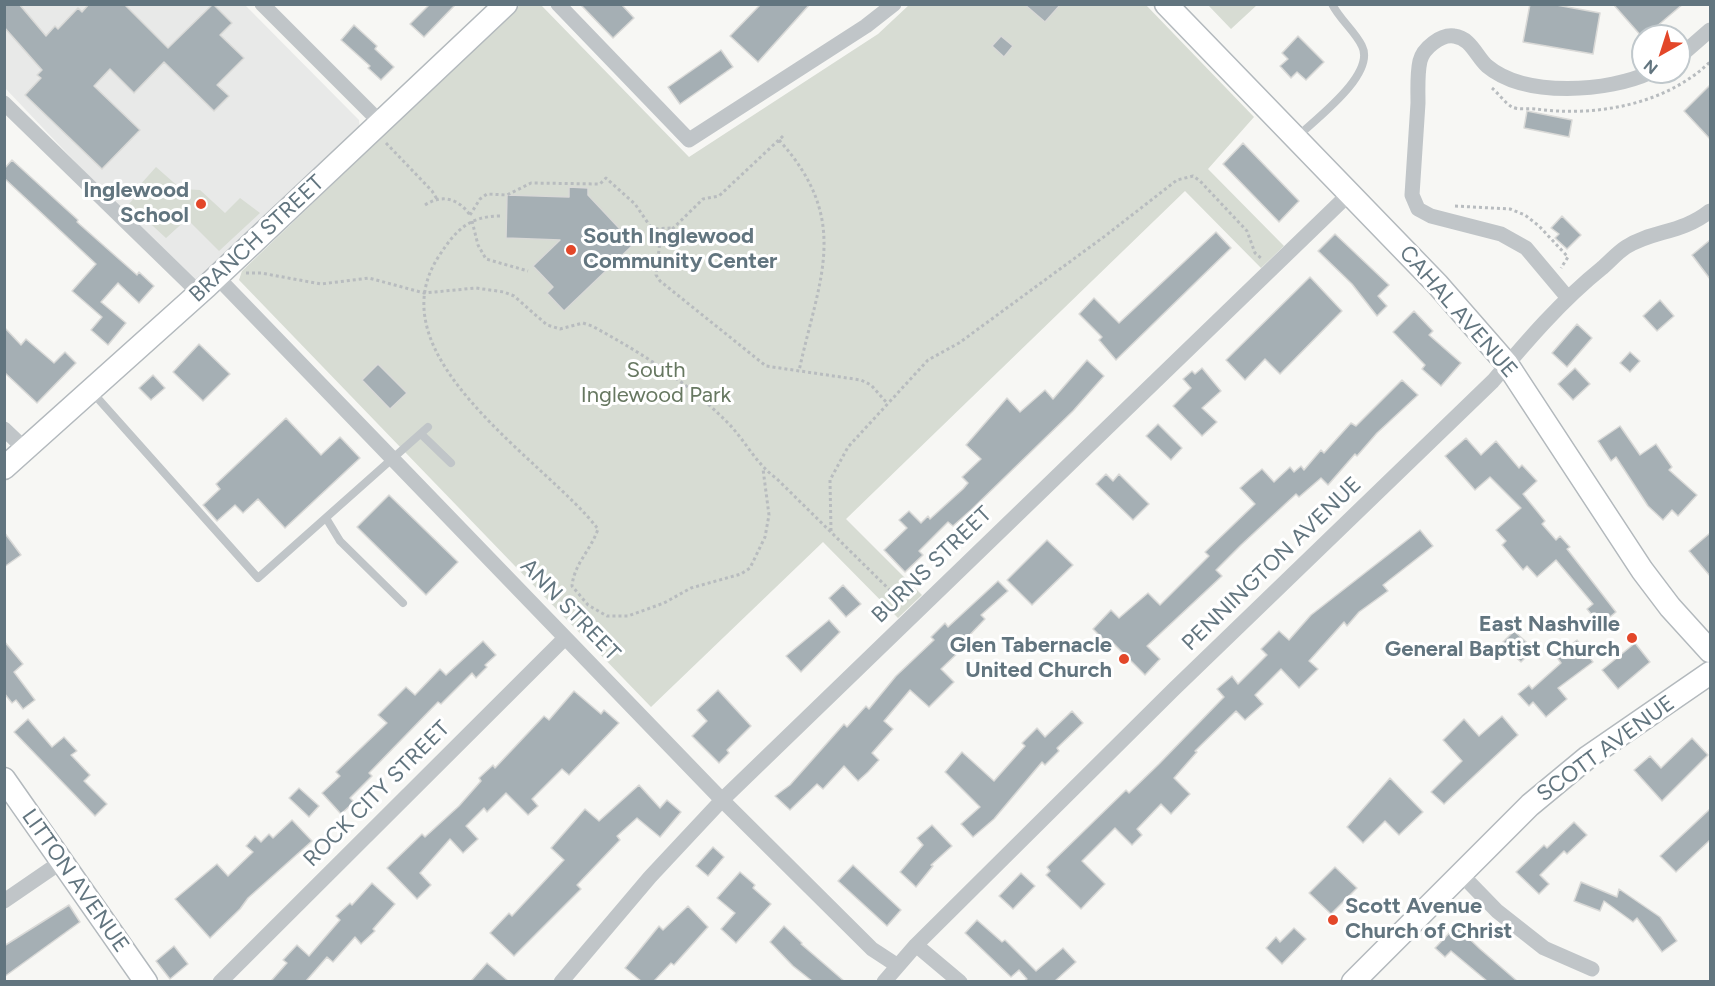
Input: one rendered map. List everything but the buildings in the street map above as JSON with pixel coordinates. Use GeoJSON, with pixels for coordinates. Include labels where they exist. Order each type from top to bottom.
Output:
{"type":"FeatureCollection","features":[{"type":"Feature","properties":{"kind":"street"},"geometry":{"type":"LineString","coordinates":[[262,4],[380,130]]}},
{"type":"Feature","properties":{"kind":"street","name":"BRANCH STREET"},"geometry":{"type":"LineString","coordinates":[[4,468],[380,130],[506,4]]}},
{"type":"Feature","properties":{"kind":"street"},"geometry":{"type":"LineString","coordinates":[[558,4],[689,140],[856,32],[894,4]]}},
{"type":"Feature","properties":{"kind":"street","name":"CAHAL AVENUE"},"geometry":{"type":"LineString","coordinates":[[1166,4],[1438,285],[1507,364],[1642,570],[1670,607],[1710,651]]}},
{"type":"Feature","properties":{"kind":"street"},"geometry":{"type":"LineString","coordinates":[[1691,47],[1710,30]]}},
{"type":"Feature","properties":{"kind":"street"},"geometry":{"type":"LineString","coordinates":[[1568,298],[1526,248],[1501,234],[1431,216],[1418,209],[1412,195],[1420,60],[1438,39],[1453,35],[1466,39],[1487,66],[1501,74],[1542,87],[1581,88],[1613,85],[1631,79]]}},
{"type":"Feature","properties":{"kind":"street"},"geometry":{"type":"LineString","coordinates":[[4,102],[199,293]]}},
{"type":"Feature","properties":{"kind":"street","name":"BURNS STREET"},"geometry":{"type":"LineString","coordinates":[[561,981],[650,877],[722,800],[1349,194]]}},
{"type":"Feature","properties":{"kind":"street","name":"PENNINGTON AVENUE"},"geometry":{"type":"LineString","coordinates":[[884,981],[916,945],[1507,364],[1568,298],[1627,246],[1678,230],[1697,221],[1710,211]]}},
{"type":"Feature","properties":{"kind":"street","name":"ANN STREET"},"geometry":{"type":"LineString","coordinates":[[216,277],[722,800],[872,949],[898,966]]}},
{"type":"Feature","properties":{"kind":"street"},"geometry":{"type":"LineString","coordinates":[[4,429],[25,449]]}},
{"type":"Feature","properties":{"kind":"street","name":"ROCK CITY STREET"},"geometry":{"type":"LineString","coordinates":[[220,981],[565,638]]}},
{"type":"Feature","properties":{"kind":"street","name":"SCOTT AVENUE"},"geometry":{"type":"LineString","coordinates":[[1353,981],[1530,805],[1588,757],[1710,673]]}},
{"type":"Feature","properties":{"kind":"street","name":"LITTON AVENUE"},"geometry":{"type":"LineString","coordinates":[[4,780],[146,981]]}},
{"type":"Feature","properties":{"kind":"street"},"geometry":{"type":"LineString","coordinates":[[4,902],[61,862]]}},
{"type":"Feature","properties":{"kind":"street"},"geometry":{"type":"LineString","coordinates":[[1461,874],[1497,911],[1544,948],[1592,969]]}},
{"type":"Feature","properties":{"kind":"street"},"geometry":{"type":"LineString","coordinates":[[916,945],[960,981]]}},
{"type":"Feature","properties":{"kind":"lane"},"geometry":{"type":"LineString","coordinates":[[1295,139],[1355,80],[1365,61],[1363,48],[1332,4]]}},
{"type":"Feature","properties":{"kind":"lane"},"geometry":{"type":"LineString","coordinates":[[90,390],[258,578],[428,427]]}},
{"type":"Feature","properties":{"kind":"lane"},"geometry":{"type":"LineString","coordinates":[[421,434],[451,463]]}},
{"type":"Feature","properties":{"kind":"lane"},"geometry":{"type":"LineString","coordinates":[[326,518],[340,541],[403,603]]}},
{"type":"Feature","properties":{"kind":"path"},"geometry":{"type":"LineString","coordinates":[[1487,82],[1512,107],[1564,112],[1605,109],[1642,102],[1679,84],[1710,62]]}},
{"type":"Feature","properties":{"kind":"path"},"geometry":{"type":"LineString","coordinates":[[380,130],[432,191],[436,199]]}},
{"type":"Feature","properties":{"kind":"path"},"geometry":{"type":"LineString","coordinates":[[783,136],[719,196],[703,199],[660,241],[656,275],[660,281],[766,366],[861,380],[872,385],[887,403]]}},
{"type":"Feature","properties":{"kind":"path"},"geometry":{"type":"LineString","coordinates":[[779,140],[802,167],[811,186],[820,212],[825,238],[824,274],[800,371]]}},
{"type":"Feature","properties":{"kind":"path"},"geometry":{"type":"LineString","coordinates":[[831,532],[830,480],[848,447],[928,360],[958,343],[1184,177],[1193,176],[1200,181],[1247,231],[1255,253],[1272,268]]}},
{"type":"Feature","properties":{"kind":"path"},"geometry":{"type":"LineString","coordinates":[[470,215],[480,199],[487,194],[507,195],[531,183],[600,184],[606,178],[635,204],[660,241]]}},
{"type":"Feature","properties":{"kind":"path"},"geometry":{"type":"LineString","coordinates":[[425,205],[436,199],[458,202],[470,215],[478,244],[486,259],[528,271]]}},
{"type":"Feature","properties":{"kind":"path"},"geometry":{"type":"LineString","coordinates":[[1448,205],[1510,209],[1525,216],[1539,226],[1568,257],[1561,265],[1566,275]]}},
{"type":"Feature","properties":{"kind":"path"},"geometry":{"type":"LineString","coordinates":[[500,216],[481,216],[472,221],[438,258],[424,292],[423,302],[432,343],[449,375],[472,403],[598,529],[592,546],[579,561],[573,575],[572,586],[588,605],[607,616],[628,616],[644,611],[691,588],[741,574],[750,568],[765,537],[768,515],[764,469]]}},
{"type":"Feature","properties":{"kind":"path"},"geometry":{"type":"LineString","coordinates":[[652,229],[672,228]]}},
{"type":"Feature","properties":{"kind":"path"},"geometry":{"type":"LineString","coordinates":[[244,273],[261,273],[321,284],[369,278],[424,292],[476,288],[504,292],[513,296],[547,326],[560,328],[583,323],[592,326],[642,353],[705,401],[747,444],[764,469],[776,477],[914,614]]}},
{"type":"Feature","properties":{"kind":"shaded area","name":"Inglewood School"},"geometry":{"type":"Polygon","coordinates":[[[5,5],[245,5],[359,120],[360,130],[192,285],[5,88],[5,5]]]}},
{"type":"Feature","properties":{"kind":"green space","name":"South Inglewood Park"},"geometry":{"type":"Polygon","coordinates":[[[521,4],[541,5],[689,157],[878,34],[909,5],[1146,5],[1254,117],[1208,169],[1284,246],[1261,268],[1185,191],[846,519],[922,595],[898,618],[823,542],[651,707],[239,280],[242,271],[521,4]]]}},
{"type":"Feature","properties":{"kind":"green space"},"geometry":{"type":"Polygon","coordinates":[[[1208,5],[1257,5],[1231,29],[1208,5]]]}},
{"type":"Feature","properties":{"kind":"green space"},"geometry":{"type":"Polygon","coordinates":[[[156,167],[181,189],[200,190],[225,213],[240,198],[260,213],[219,251],[187,219],[166,238],[129,204],[135,197],[132,194],[156,167]]]}},
{"type":"Feature","properties":{"kind":"place","name":"Inglewood School"},"geometry":{"type":"Point","coordinates":[201,204]}},
{"type":"Feature","properties":{"kind":"place","name":"South Inglewood Community Center"},"geometry":{"type":"Point","coordinates":[571,250]}},
{"type":"Feature","properties":{"kind":"place","name":"East Nashville General Baptist Church"},"geometry":{"type":"Point","coordinates":[1632,638]}},
{"type":"Feature","properties":{"kind":"place","name":"Glen Tabernacle United Church"},"geometry":{"type":"Point","coordinates":[1124,659]}},
{"type":"Feature","properties":{"kind":"place","name":"Scott Avenue Church of Christ"},"geometry":{"type":"Point","coordinates":[1333,920]}}]}
